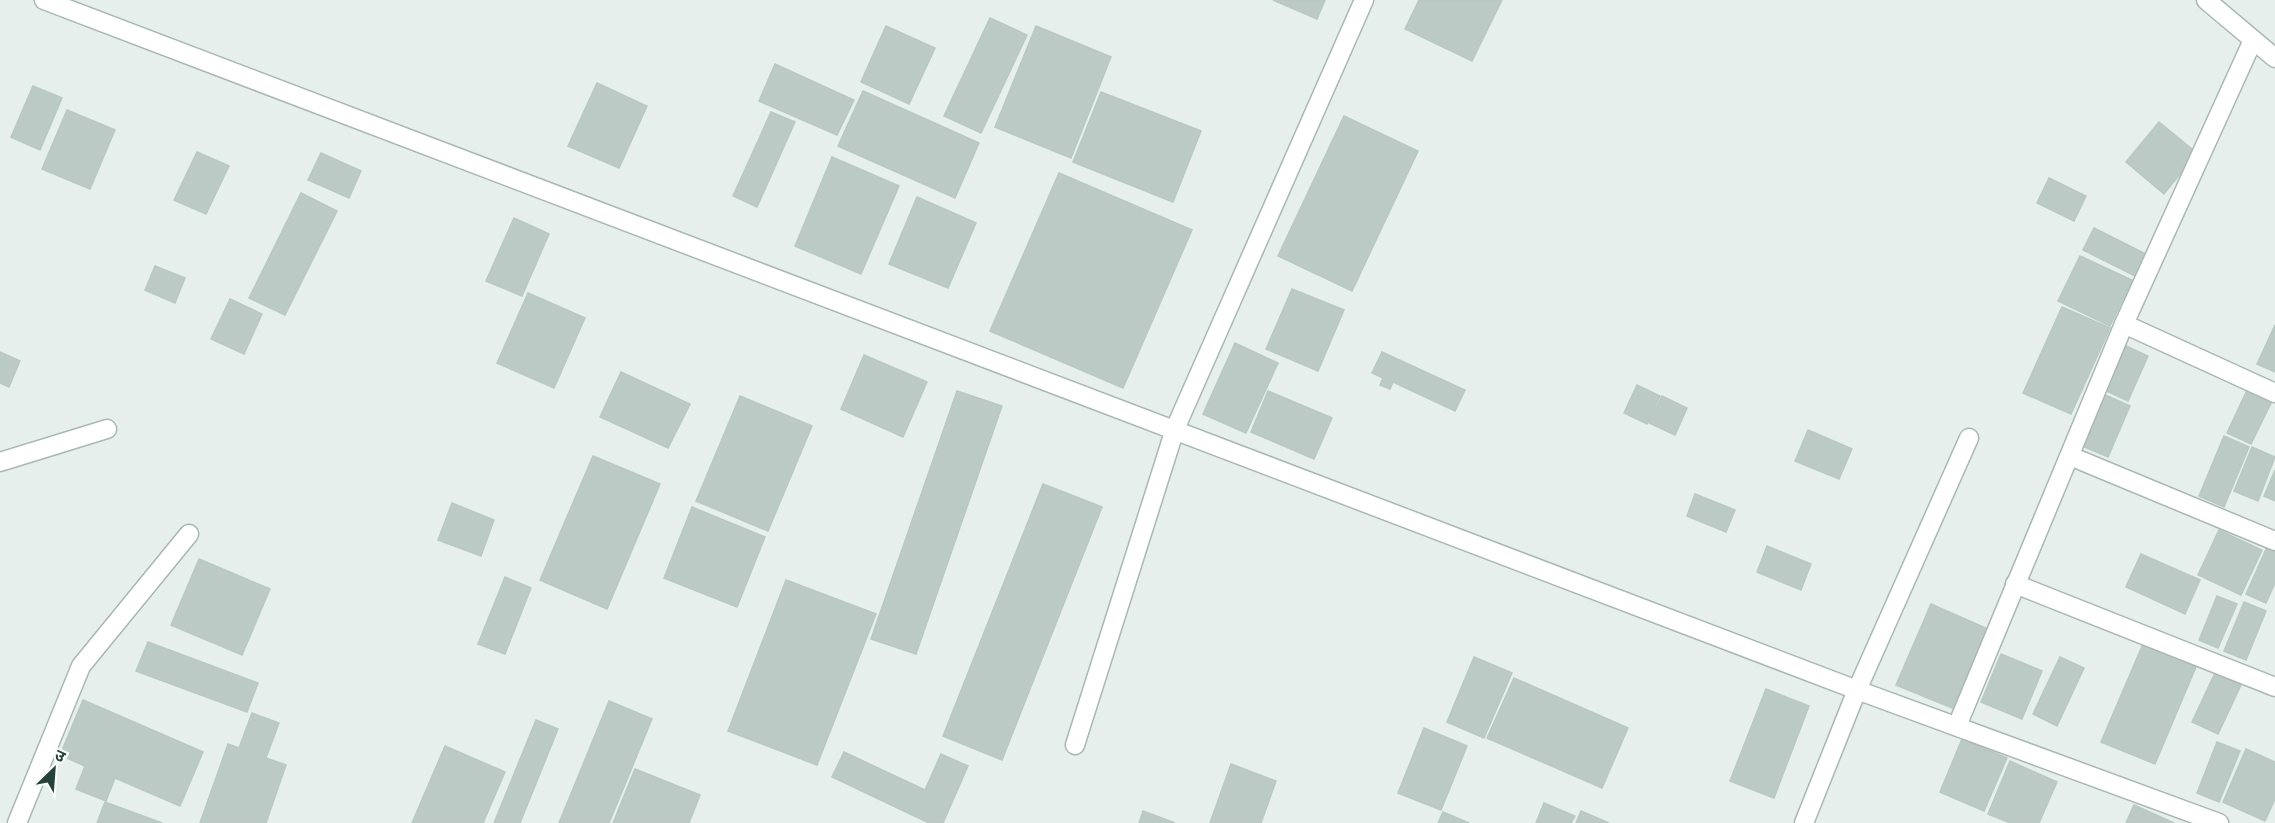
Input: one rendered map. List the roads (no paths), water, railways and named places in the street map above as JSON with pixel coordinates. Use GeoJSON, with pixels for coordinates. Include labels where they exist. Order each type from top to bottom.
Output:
{"type":"FeatureCollection","features":[{"type":"Feature","properties":{"kind":"street"},"geometry":{"type":"LineString","coordinates":[[44,0],[1857,690],[2219,823]]}},
{"type":"Feature","properties":{"kind":"street"},"geometry":{"type":"LineString","coordinates":[[1075,745],[1175,429],[1364,0]]}},
{"type":"Feature","properties":{"kind":"street"},"geometry":{"type":"LineString","coordinates":[[2206,0],[2275,58]]}},
{"type":"Feature","properties":{"kind":"street"},"geometry":{"type":"LineString","coordinates":[[1957,726],[2124,324],[2253,40]]}},
{"type":"Feature","properties":{"kind":"street"},"geometry":{"type":"LineString","coordinates":[[2124,324],[2275,393]]}},
{"type":"Feature","properties":{"kind":"street"},"geometry":{"type":"LineString","coordinates":[[0,462],[107,429]]}},
{"type":"Feature","properties":{"kind":"street"},"geometry":{"type":"LineString","coordinates":[[1804,823],[1857,690],[1969,438]]}},
{"type":"Feature","properties":{"kind":"street"},"geometry":{"type":"LineString","coordinates":[[2070,456],[2275,541]]}},
{"type":"Feature","properties":{"kind":"street"},"geometry":{"type":"LineString","coordinates":[[17,823],[81,666],[189,534]]}},
{"type":"Feature","properties":{"kind":"street"},"geometry":{"type":"LineString","coordinates":[[2015,584],[2275,687]]}}]}
